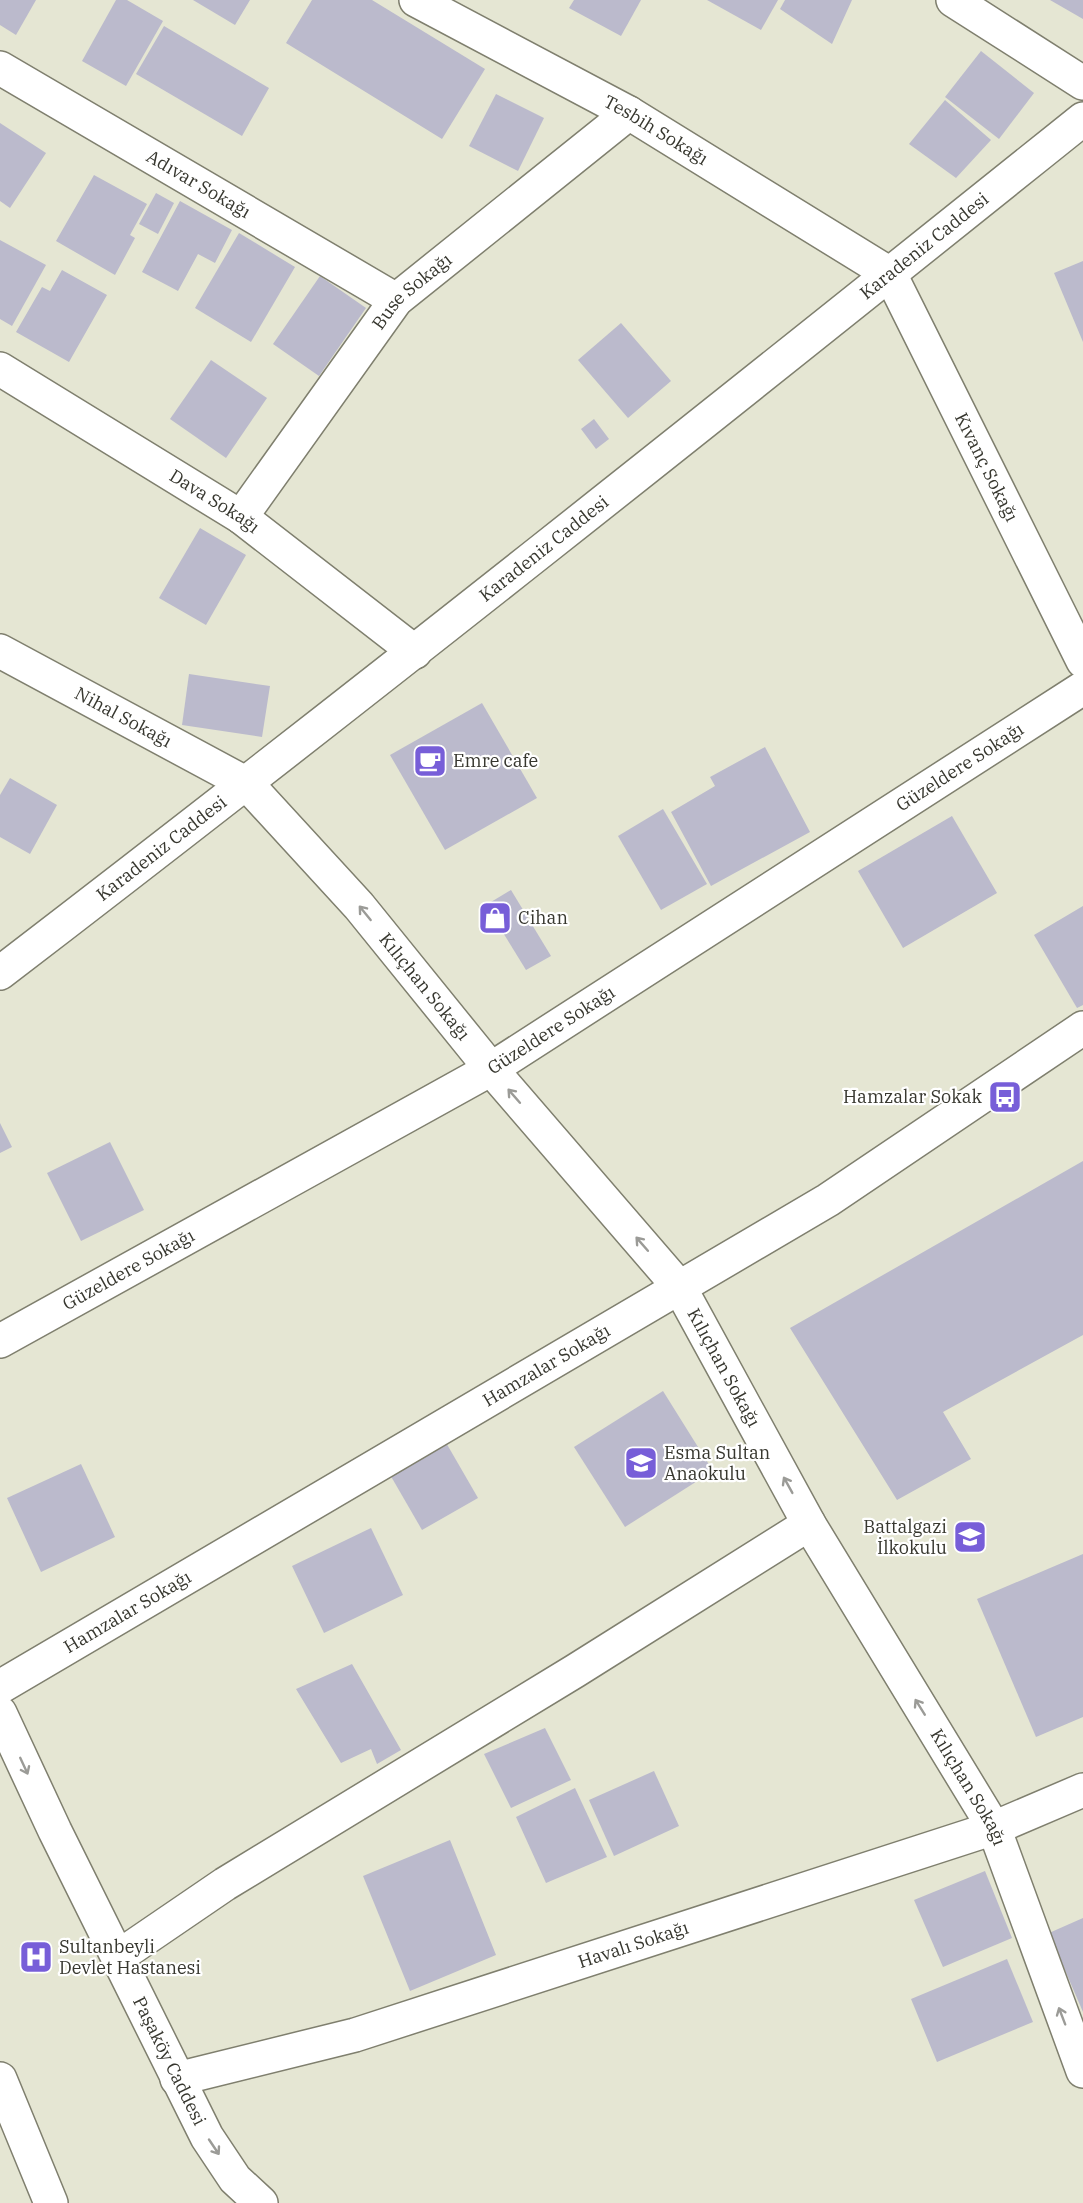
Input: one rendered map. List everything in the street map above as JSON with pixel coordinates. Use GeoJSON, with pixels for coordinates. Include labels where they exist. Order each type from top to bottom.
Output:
{"type":"FeatureCollection","features":[{"type":"Feature","properties":{"kind":"street","name":"Tesbih Sokağı"},"geometry":{"type":"LineString","coordinates":[[416,0],[629,113],[890,274]]}},
{"type":"Feature","properties":{"kind":"street"},"geometry":{"type":"LineString","coordinates":[[953,0],[1083,83]]}},
{"type":"Feature","properties":{"kind":"street","name":"Adıvar Sokağı"},"geometry":{"type":"LineString","coordinates":[[0,68],[396,300]]}},
{"type":"Feature","properties":{"kind":"street","name":"Buse Sokağı"},"geometry":{"type":"LineString","coordinates":[[241,517],[396,300],[629,113]]}},
{"type":"Feature","properties":{"kind":"street","name":"Karadeniz Caddesi"},"geometry":{"type":"LineString","coordinates":[[0,973],[415,652],[1083,119]]}},
{"type":"Feature","properties":{"kind":"street","name":"Kıvanç Sokağı"},"geometry":{"type":"LineString","coordinates":[[890,274],[1083,660]]}},
{"type":"Feature","properties":{"kind":"street","name":"Dava Sokağı"},"geometry":{"type":"LineString","coordinates":[[0,369],[241,517],[415,652]]}},
{"type":"Feature","properties":{"kind":"street","name":"Nihal Sokağı"},"geometry":{"type":"LineString","coordinates":[[0,651],[247,784]]}},
{"type":"Feature","properties":{"kind":"street","name":"Güzeldere Sokağı"},"geometry":{"type":"LineString","coordinates":[[0,1341],[491,1069],[1083,688]]}},
{"type":"Feature","properties":{"kind":"street","name":"Kılıçhan Sokağı"},"geometry":{"type":"LineString","coordinates":[[247,784],[359,906],[491,1069],[680,1288],[809,1524],[994,1828],[1083,2071]]}},
{"type":"Feature","properties":{"kind":"street","name":"Hamzalar Sokağı"},"geometry":{"type":"LineString","coordinates":[[0,1687],[828,1200],[1083,1028]]}},
{"type":"Feature","properties":{"kind":"street"},"geometry":{"type":"LineString","coordinates":[[118,1957],[225,1884],[575,1671],[809,1524]]}},
{"type":"Feature","properties":{"kind":"street","name":"Paşaköy Caddesi"},"geometry":{"type":"LineString","coordinates":[[0,1713],[50,1821],[207,2137],[235,2179],[261,2203]]}},
{"type":"Feature","properties":{"kind":"street","name":"Havalı Sokağı"},"geometry":{"type":"LineString","coordinates":[[177,2079],[355,2035],[994,1828],[1083,1790]]}},
{"type":"Feature","properties":{"kind":"street"},"geometry":{"type":"LineString","coordinates":[[0,2079],[51,2203]]}},
{"type":"Feature","properties":{"kind":"building"},"geometry":{"type":"Polygon","coordinates":[[[0,0],[36,0],[16,35],[0,25],[0,0]]]}},
{"type":"Feature","properties":{"kind":"building"},"geometry":{"type":"Polygon","coordinates":[[[116,0],[127,0],[163,21],[126,86],[82,61],[116,0]]]}},
{"type":"Feature","properties":{"kind":"building"},"geometry":{"type":"Polygon","coordinates":[[[193,0],[250,0],[235,25],[193,0]]]}},
{"type":"Feature","properties":{"kind":"building"},"geometry":{"type":"Polygon","coordinates":[[[312,0],[372,0],[485,69],[442,139],[286,43],[312,0]]]}},
{"type":"Feature","properties":{"kind":"building"},"geometry":{"type":"Polygon","coordinates":[[[574,0],[641,0],[621,36],[569,8],[574,0]]]}},
{"type":"Feature","properties":{"kind":"building"},"geometry":{"type":"Polygon","coordinates":[[[707,0],[778,0],[761,30],[707,0]]]}},
{"type":"Feature","properties":{"kind":"building"},"geometry":{"type":"Polygon","coordinates":[[[785,0],[852,0],[832,44],[780,9],[785,0]]]}},
{"type":"Feature","properties":{"kind":"building"},"geometry":{"type":"Polygon","coordinates":[[[1050,0],[1083,0],[1083,19],[1050,0]]]}},
{"type":"Feature","properties":{"kind":"building"},"geometry":{"type":"Polygon","coordinates":[[[164,26],[269,88],[242,136],[136,74],[164,26]]]}},
{"type":"Feature","properties":{"kind":"building"},"geometry":{"type":"Polygon","coordinates":[[[981,51],[1034,93],[999,139],[945,97],[981,51]]]}},
{"type":"Feature","properties":{"kind":"building"},"geometry":{"type":"Polygon","coordinates":[[[496,94],[544,118],[518,171],[469,146],[496,94]]]}},
{"type":"Feature","properties":{"kind":"building"},"geometry":{"type":"Polygon","coordinates":[[[945,100],[991,140],[956,178],[909,144],[945,100]]]}},
{"type":"Feature","properties":{"kind":"building"},"geometry":{"type":"Polygon","coordinates":[[[0,123],[46,153],[10,208],[0,201],[0,123]]]}},
{"type":"Feature","properties":{"kind":"building"},"geometry":{"type":"Polygon","coordinates":[[[94,175],[147,204],[130,235],[135,238],[115,275],[56,241],[94,175]]]}},
{"type":"Feature","properties":{"kind":"building"},"geometry":{"type":"Polygon","coordinates":[[[156,193],[174,203],[158,234],[139,224],[156,193]]]}},
{"type":"Feature","properties":{"kind":"building"},"geometry":{"type":"Polygon","coordinates":[[[180,201],[232,230],[215,263],[198,254],[178,291],[142,272],[180,201]]]}},
{"type":"Feature","properties":{"kind":"building"},"geometry":{"type":"Polygon","coordinates":[[[239,233],[295,267],[251,342],[195,308],[239,233]]]}},
{"type":"Feature","properties":{"kind":"building"},"geometry":{"type":"Polygon","coordinates":[[[0,240],[46,265],[12,326],[0,319],[0,240]]]}},
{"type":"Feature","properties":{"kind":"building"},"geometry":{"type":"Polygon","coordinates":[[[1083,261],[1083,342],[1054,273],[1083,261]]]}},
{"type":"Feature","properties":{"kind":"building"},"geometry":{"type":"Polygon","coordinates":[[[62,270],[107,295],[69,362],[16,332],[42,287],[50,291],[62,270]]]}},
{"type":"Feature","properties":{"kind":"building"},"geometry":{"type":"Polygon","coordinates":[[[320,276],[366,308],[319,376],[273,344],[320,276]]]}},
{"type":"Feature","properties":{"kind":"building"},"geometry":{"type":"Polygon","coordinates":[[[621,323],[671,381],[628,418],[578,360],[621,323]]]}},
{"type":"Feature","properties":{"kind":"building"},"geometry":{"type":"Polygon","coordinates":[[[211,360],[267,398],[226,458],[170,419],[211,360]]]}},
{"type":"Feature","properties":{"kind":"building"},"geometry":{"type":"Polygon","coordinates":[[[594,419],[609,439],[596,449],[581,429],[594,419]]]}},
{"type":"Feature","properties":{"kind":"building"},"geometry":{"type":"Polygon","coordinates":[[[200,528],[246,555],[206,625],[159,598],[200,528]]]}},
{"type":"Feature","properties":{"kind":"building"},"geometry":{"type":"Polygon","coordinates":[[[189,674],[270,686],[262,737],[182,725],[189,674]]]}},
{"type":"Feature","properties":{"kind":"building"},"geometry":{"type":"Polygon","coordinates":[[[482,703],[537,798],[445,850],[390,755],[482,703]]]}},
{"type":"Feature","properties":{"kind":"building"},"geometry":{"type":"Polygon","coordinates":[[[765,747],[810,832],[711,886],[671,812],[715,786],[710,777],[765,747]]]}},
{"type":"Feature","properties":{"kind":"building"},"geometry":{"type":"Polygon","coordinates":[[[10,778],[57,805],[30,854],[0,837],[0,795],[10,778]]]}},
{"type":"Feature","properties":{"kind":"building"},"geometry":{"type":"Polygon","coordinates":[[[663,809],[707,884],[661,910],[618,836],[663,809]]]}},
{"type":"Feature","properties":{"kind":"building"},"geometry":{"type":"Polygon","coordinates":[[[952,816],[997,893],[903,948],[858,871],[952,816]]]}},
{"type":"Feature","properties":{"kind":"building"},"geometry":{"type":"Polygon","coordinates":[[[511,890],[551,956],[526,970],[486,905],[511,890]]]}},
{"type":"Feature","properties":{"kind":"building"},"geometry":{"type":"Polygon","coordinates":[[[1083,906],[1083,1005],[1077,1008],[1034,935],[1083,906]]]}},
{"type":"Feature","properties":{"kind":"building"},"geometry":{"type":"Polygon","coordinates":[[[0,1123],[12,1147],[0,1153],[0,1123]]]}},
{"type":"Feature","properties":{"kind":"building"},"geometry":{"type":"Polygon","coordinates":[[[110,1142],[144,1210],[81,1241],[47,1173],[110,1142]]]}},
{"type":"Feature","properties":{"kind":"building"},"geometry":{"type":"Polygon","coordinates":[[[1083,1161],[1083,1335],[943,1412],[971,1459],[897,1500],[790,1328],[1083,1161]]]}},
{"type":"Feature","properties":{"kind":"building"},"geometry":{"type":"Polygon","coordinates":[[[663,1391],[713,1471],[625,1527],[574,1447],[663,1391]]]}},
{"type":"Feature","properties":{"kind":"building"},"geometry":{"type":"Polygon","coordinates":[[[441,1434],[478,1498],[422,1530],[385,1466],[441,1434]]]}},
{"type":"Feature","properties":{"kind":"building"},"geometry":{"type":"Polygon","coordinates":[[[81,1464],[115,1537],[41,1572],[7,1498],[81,1464]]]}},
{"type":"Feature","properties":{"kind":"building"},"geometry":{"type":"Polygon","coordinates":[[[371,1528],[403,1595],[324,1633],[292,1566],[371,1528]]]}},
{"type":"Feature","properties":{"kind":"building"},"geometry":{"type":"Polygon","coordinates":[[[1083,1554],[1083,1717],[1036,1737],[977,1599],[1083,1554]]]}},
{"type":"Feature","properties":{"kind":"building"},"geometry":{"type":"Polygon","coordinates":[[[352,1664],[401,1750],[377,1764],[371,1749],[341,1763],[296,1689],[352,1664]]]}},
{"type":"Feature","properties":{"kind":"building"},"geometry":{"type":"Polygon","coordinates":[[[545,1728],[571,1780],[511,1808],[484,1754],[545,1728]]]}},
{"type":"Feature","properties":{"kind":"building"},"geometry":{"type":"Polygon","coordinates":[[[654,1771],[679,1826],[614,1856],[589,1800],[654,1771]]]}},
{"type":"Feature","properties":{"kind":"building"},"geometry":{"type":"Polygon","coordinates":[[[575,1788],[607,1857],[546,1883],[516,1817],[575,1788]]]}},
{"type":"Feature","properties":{"kind":"building"},"geometry":{"type":"Polygon","coordinates":[[[450,1840],[496,1955],[410,1991],[363,1876],[450,1840]]]}},
{"type":"Feature","properties":{"kind":"building"},"geometry":{"type":"Polygon","coordinates":[[[985,1871],[1012,1938],[943,1967],[914,1900],[985,1871]]]}},
{"type":"Feature","properties":{"kind":"building"},"geometry":{"type":"Polygon","coordinates":[[[1083,1918],[1083,2012],[1049,1933],[1083,1918]]]}},
{"type":"Feature","properties":{"kind":"building"},"geometry":{"type":"Polygon","coordinates":[[[1007,1959],[1033,2022],[937,2062],[911,1999],[1007,1959]]]}},
{"type":"Feature","properties":{"kind":"place","name":"Emre cafe"},"geometry":{"type":"Point","coordinates":[430,761]}},
{"type":"Feature","properties":{"kind":"place","name":"Cihan"},"geometry":{"type":"Point","coordinates":[495,918]}},
{"type":"Feature","properties":{"kind":"place","name":"Hamzalar Sokak"},"geometry":{"type":"Point","coordinates":[1005,1097]}},
{"type":"Feature","properties":{"kind":"place","name":"Esma Sultan Anaokulu"},"geometry":{"type":"Point","coordinates":[641,1463]}},
{"type":"Feature","properties":{"kind":"place","name":"Battalgazi İlkokulu"},"geometry":{"type":"Point","coordinates":[970,1537]}},
{"type":"Feature","properties":{"kind":"place","name":"Sultanbeyli Devlet Hastanesi"},"geometry":{"type":"Point","coordinates":[36,1957]}}]}
